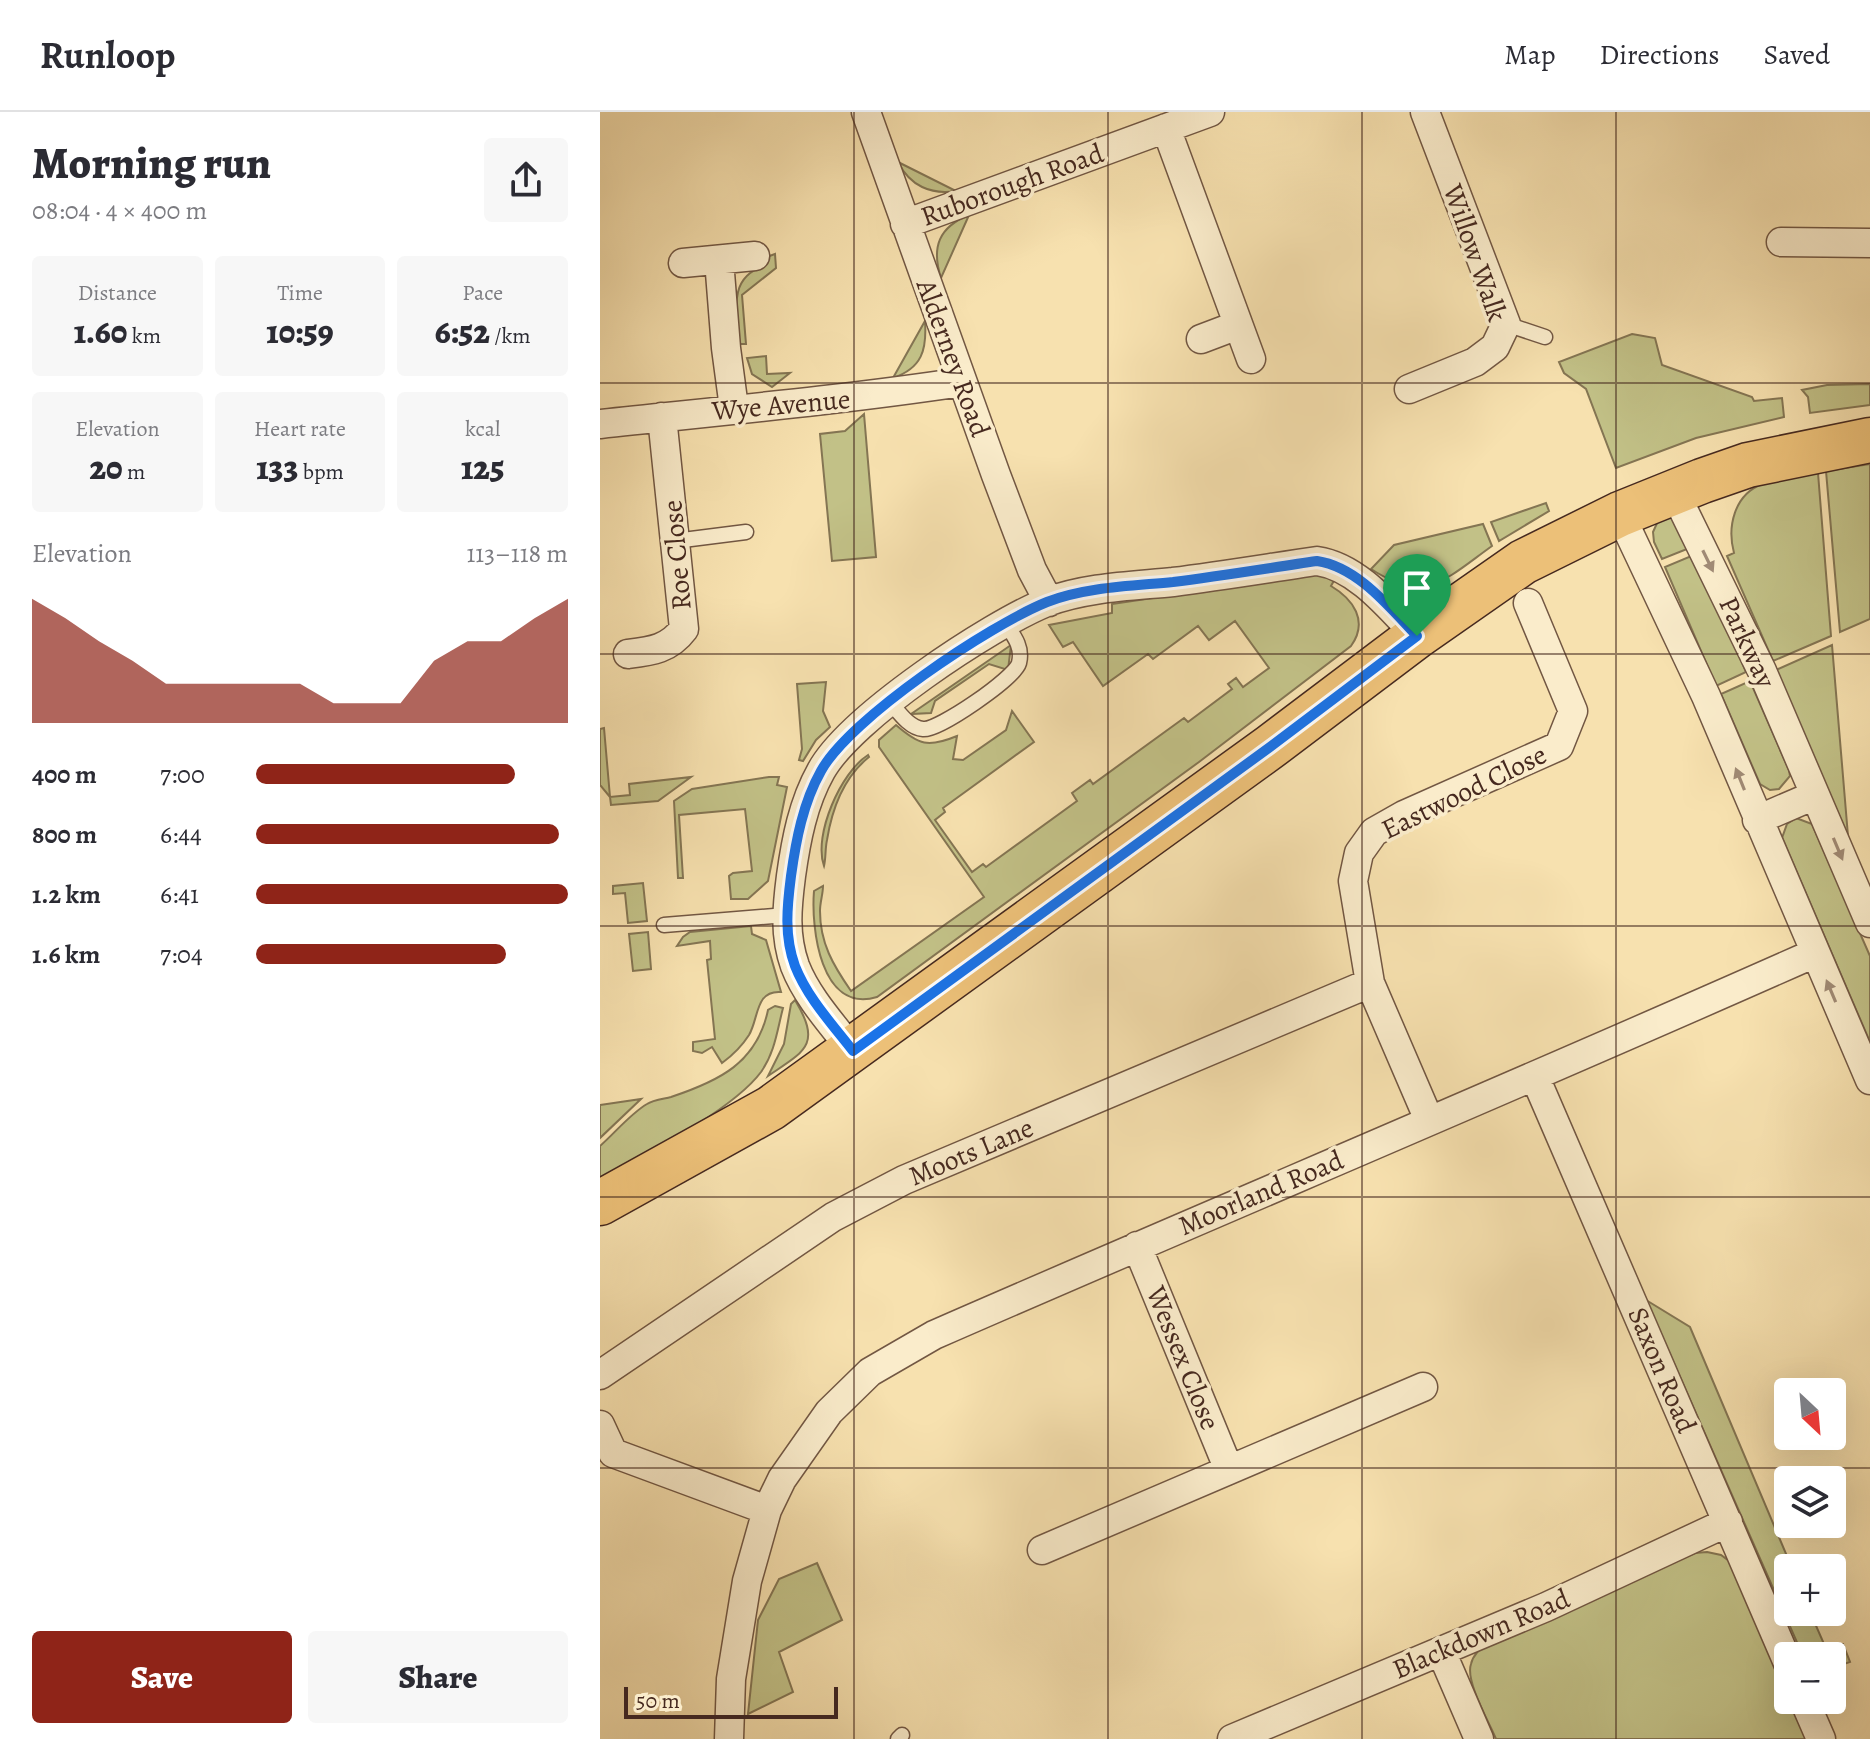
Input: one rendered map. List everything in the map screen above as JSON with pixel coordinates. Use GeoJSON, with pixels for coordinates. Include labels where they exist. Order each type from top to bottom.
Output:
{"type":"FeatureCollection","features":[{"type":"Feature","properties":{"kind":"main road"},"geometry":{"type":"LineString","coordinates":[[600,1203],[771,1108],[1523,562],[1674,491],[1748,465],[1870,440]]}},
{"type":"Feature","properties":{"kind":"street","name":"Alderney Road"},"geometry":{"type":"LineString","coordinates":[[866,112],[1032,570],[1049,602]]}},
{"type":"Feature","properties":{"kind":"street","name":"Ruborough Road"},"geometry":{"type":"LineString","coordinates":[[905,224],[1210,112]]}},
{"type":"Feature","properties":{"kind":"street","name":"Willow Walk"},"geometry":{"type":"LineString","coordinates":[[1409,389],[1475,362],[1495,347],[1506,324],[1425,112]]}},
{"type":"Feature","properties":{"kind":"street"},"geometry":{"type":"LineString","coordinates":[[1166,128],[1251,359]]}},
{"type":"Feature","properties":{"kind":"street"},"geometry":{"type":"LineString","coordinates":[[1781,242],[1870,243]]}},
{"type":"Feature","properties":{"kind":"street"},"geometry":{"type":"LineString","coordinates":[[683,263],[755,256]]}},
{"type":"Feature","properties":{"kind":"street"},"geometry":{"type":"LineString","coordinates":[[719,260],[734,408]]}},
{"type":"Feature","properties":{"kind":"street"},"geometry":{"type":"LineString","coordinates":[[1201,339],[1238,325]]}},
{"type":"Feature","properties":{"kind":"street","name":"Wye Avenue"},"geometry":{"type":"LineString","coordinates":[[600,424],[862,397],[962,382]]}},
{"type":"Feature","properties":{"kind":"street","name":"Roe Close"},"geometry":{"type":"LineString","coordinates":[[628,654],[656,650],[675,641],[684,629],[662,417]]}},
{"type":"Feature","properties":{"kind":"street","name":"Parkway"},"geometry":{"type":"LineString","coordinates":[[1674,491],[1762,671],[1870,923]]}},
{"type":"Feature","properties":{"kind":"street"},"geometry":{"type":"LineString","coordinates":[[1620,514],[1706,696],[1870,1080]]}},
{"type":"Feature","properties":{"kind":"street"},"geometry":{"type":"LineString","coordinates":[[853,1051],[802,981],[790,950],[786,915],[794,855],[808,798],[822,769],[858,727],[890,702],[1005,623],[1049,602],[1110,589],[1317,561],[1339,567],[1355,578],[1380,598],[1417,636]]}},
{"type":"Feature","properties":{"kind":"street","name":"Eastwood Close"},"geometry":{"type":"LineString","coordinates":[[1429,1120],[1370,983],[1353,881],[1359,853],[1374,832],[1404,815],[1559,746],[1573,711],[1528,603]]}},
{"type":"Feature","properties":{"kind":"street"},"geometry":{"type":"LineString","coordinates":[[1757,820],[1815,795]]}},
{"type":"Feature","properties":{"kind":"street","name":"Moorland Road"},"geometry":{"type":"LineString","coordinates":[[729,1739],[731,1679],[747,1581],[767,1510],[782,1479],[829,1412],[870,1372],[934,1335],[1815,953]]}},
{"type":"Feature","properties":{"kind":"street","name":"Moots Lane"},"geometry":{"type":"LineString","coordinates":[[600,1375],[833,1217],[904,1180],[1370,983]]}},
{"type":"Feature","properties":{"kind":"street","name":"Saxon Road"},"geometry":{"type":"LineString","coordinates":[[1535,1077],[1779,1642]]}},
{"type":"Feature","properties":{"kind":"street","name":"Wessex Close"},"geometry":{"type":"LineString","coordinates":[[1137,1246],[1229,1470]]}},
{"type":"Feature","properties":{"kind":"street"},"geometry":{"type":"LineString","coordinates":[[1042,1550],[1423,1387]]}},
{"type":"Feature","properties":{"kind":"street"},"geometry":{"type":"LineString","coordinates":[[600,1425],[613,1453],[767,1510]]}},
{"type":"Feature","properties":{"kind":"street","name":"Blackdown Road"},"geometry":{"type":"LineString","coordinates":[[1232,1739],[1616,1575],[1728,1522]]}},
{"type":"Feature","properties":{"kind":"street"},"geometry":{"type":"LineString","coordinates":[[1441,1651],[1479,1739]]}},
{"type":"Feature","properties":{"kind":"street"},"geometry":{"type":"LineString","coordinates":[[1810,1714],[1821,1739]]}},
{"type":"Feature","properties":{"kind":"lane"},"geometry":{"type":"LineString","coordinates":[[1506,324],[1545,337]]}},
{"type":"Feature","properties":{"kind":"lane"},"geometry":{"type":"LineString","coordinates":[[675,541],[746,532]]}},
{"type":"Feature","properties":{"kind":"lane"},"geometry":{"type":"LineString","coordinates":[[890,702],[912,726],[924,730],[937,726],[973,703],[1011,676],[1018,667],[1018,643],[1005,623]]}},
{"type":"Feature","properties":{"kind":"lane"},"geometry":{"type":"LineString","coordinates":[[664,925],[786,915]]}},
{"type":"Feature","properties":{"kind":"shaded area"},"geometry":{"type":"Polygon","coordinates":[[[898,162],[956,191],[938,192],[922,187],[909,177],[898,162]]]}},
{"type":"Feature","properties":{"kind":"shaded area"},"geometry":{"type":"Polygon","coordinates":[[[969,215],[941,278],[937,257],[940,239],[951,226],[969,215]]]}},
{"type":"Feature","properties":{"kind":"shaded area"},"geometry":{"type":"Polygon","coordinates":[[[775,254],[776,268],[742,295],[746,344],[739,344],[736,309],[739,288],[744,279],[764,266],[764,258],[775,254]]]}},
{"type":"Feature","properties":{"kind":"shaded area"},"geometry":{"type":"Polygon","coordinates":[[[925,321],[921,357],[911,369],[893,378],[925,321]]]}},
{"type":"Feature","properties":{"kind":"shaded area"},"geometry":{"type":"Polygon","coordinates":[[[1632,334],[1655,338],[1662,365],[1752,397],[1754,401],[1782,398],[1784,417],[1696,438],[1616,468],[1586,389],[1564,373],[1559,362],[1632,334]]]}},
{"type":"Feature","properties":{"kind":"shaded area"},"geometry":{"type":"Polygon","coordinates":[[[766,356],[767,374],[790,373],[772,387],[752,374],[747,358],[766,356]]]}},
{"type":"Feature","properties":{"kind":"shaded area"},"geometry":{"type":"Polygon","coordinates":[[[1870,384],[1870,405],[1810,413],[1808,397],[1802,390],[1827,385],[1870,384]]]}},
{"type":"Feature","properties":{"kind":"shaded area"},"geometry":{"type":"Polygon","coordinates":[[[864,414],[876,557],[832,561],[820,434],[845,431],[864,414]]]}},
{"type":"Feature","properties":{"kind":"shaded area"},"geometry":{"type":"Polygon","coordinates":[[[1870,464],[1870,619],[1840,632],[1826,471],[1870,464]]]}},
{"type":"Feature","properties":{"kind":"shaded area"},"geometry":{"type":"Polygon","coordinates":[[[1818,473],[1831,636],[1773,661],[1727,556],[1734,553],[1732,523],[1739,504],[1752,489],[1775,480],[1818,473]]]}},
{"type":"Feature","properties":{"kind":"shaded area"},"geometry":{"type":"Polygon","coordinates":[[[1546,503],[1549,511],[1499,541],[1491,522],[1546,503]]]}},
{"type":"Feature","properties":{"kind":"shaded area"},"geometry":{"type":"Polygon","coordinates":[[[1671,516],[1692,547],[1662,559],[1653,532],[1658,521],[1671,516]]]}},
{"type":"Feature","properties":{"kind":"shaded area"},"geometry":{"type":"Polygon","coordinates":[[[1483,524],[1492,546],[1435,583],[1407,585],[1371,569],[1394,545],[1483,524]]]}},
{"type":"Feature","properties":{"kind":"shaded area"},"geometry":{"type":"Polygon","coordinates":[[[1696,554],[1746,672],[1716,686],[1665,567],[1696,554]]]}},
{"type":"Feature","properties":{"kind":"shaded area"},"geometry":{"type":"Polygon","coordinates":[[[1316,574],[1335,579],[1331,586],[1346,597],[1356,612],[1359,628],[1351,646],[1199,762],[877,997],[858,999],[843,993],[831,980],[823,964],[815,925],[814,891],[823,886],[820,911],[822,933],[833,963],[851,991],[984,897],[879,747],[879,740],[896,725],[911,737],[924,742],[938,742],[957,736],[953,759],[963,760],[1006,730],[1012,711],[1034,742],[943,808],[945,812],[935,820],[972,872],[983,864],[986,867],[1077,801],[1072,793],[1090,780],[1093,784],[1184,718],[1188,722],[1232,689],[1228,684],[1236,678],[1243,687],[1269,668],[1235,621],[1209,640],[1198,626],[1153,659],[1148,654],[1103,686],[1073,642],[1063,647],[1049,625],[1112,613],[1112,604],[1316,574]]]}},
{"type":"Feature","properties":{"kind":"shaded area"},"geometry":{"type":"Polygon","coordinates":[[[1011,645],[1008,670],[989,664],[935,701],[931,713],[911,714],[1011,645]]]}},
{"type":"Feature","properties":{"kind":"shaded area"},"geometry":{"type":"Polygon","coordinates":[[[1832,645],[1848,836],[1776,670],[1832,645]]]}},
{"type":"Feature","properties":{"kind":"shaded area"},"geometry":{"type":"Polygon","coordinates":[[[1750,681],[1789,770],[1790,776],[1779,789],[1770,790],[1760,784],[1721,694],[1750,681]]]}},
{"type":"Feature","properties":{"kind":"shaded area"},"geometry":{"type":"Polygon","coordinates":[[[826,682],[823,711],[830,727],[816,740],[803,761],[799,760],[802,749],[797,684],[826,682]]]}},
{"type":"Feature","properties":{"kind":"shaded area"},"geometry":{"type":"Polygon","coordinates":[[[604,728],[610,797],[600,785],[600,729],[604,728]]]}},
{"type":"Feature","properties":{"kind":"shaded area"},"geometry":{"type":"Polygon","coordinates":[[[868,755],[846,784],[836,805],[826,843],[824,866],[822,838],[832,805],[848,775],[868,755]]]}},
{"type":"Feature","properties":{"kind":"shaded area"},"geometry":{"type":"Polygon","coordinates":[[[691,777],[658,801],[611,805],[610,797],[630,795],[629,784],[691,777]]]}},
{"type":"Feature","properties":{"kind":"shaded area"},"geometry":{"type":"Polygon","coordinates":[[[779,777],[777,785],[787,787],[768,881],[748,899],[731,899],[729,876],[752,871],[745,809],[679,815],[683,878],[678,878],[674,801],[692,789],[779,777]]]}},
{"type":"Feature","properties":{"kind":"shaded area"},"geometry":{"type":"Polygon","coordinates":[[[1796,818],[1812,824],[1870,956],[1870,1042],[1782,838],[1787,824],[1796,818]]]}},
{"type":"Feature","properties":{"kind":"shaded area"},"geometry":{"type":"Polygon","coordinates":[[[643,883],[647,921],[628,923],[625,893],[613,894],[613,886],[643,883]]]}},
{"type":"Feature","properties":{"kind":"shaded area"},"geometry":{"type":"Polygon","coordinates":[[[751,926],[752,934],[766,940],[781,992],[766,995],[749,1035],[722,1063],[712,1047],[702,1053],[693,1051],[693,1042],[715,1039],[707,960],[711,959],[710,941],[677,946],[690,932],[751,926]]]}},
{"type":"Feature","properties":{"kind":"shaded area"},"geometry":{"type":"Polygon","coordinates":[[[648,932],[651,969],[633,971],[629,934],[648,932]]]}},
{"type":"Feature","properties":{"kind":"shaded area"},"geometry":{"type":"Polygon","coordinates":[[[795,1000],[807,1027],[806,1046],[768,1076],[784,1044],[791,1004],[795,1000]]]}},
{"type":"Feature","properties":{"kind":"shaded area"},"geometry":{"type":"Polygon","coordinates":[[[775,1006],[783,1008],[773,1049],[761,1072],[748,1087],[709,1117],[600,1180],[600,1146],[647,1104],[705,1084],[733,1067],[755,1044],[768,1010],[775,1006]]]}},
{"type":"Feature","properties":{"kind":"shaded area"},"geometry":{"type":"Polygon","coordinates":[[[641,1099],[600,1138],[600,1105],[641,1099]]]}},
{"type":"Feature","properties":{"kind":"shaded area"},"geometry":{"type":"Polygon","coordinates":[[[1646,1300],[1690,1327],[1774,1525],[1774,1538],[1779,1538],[1786,1554],[1774,1554],[1774,1590],[1646,1300]]]}},
{"type":"Feature","properties":{"kind":"shaded area"},"geometry":{"type":"Polygon","coordinates":[[[1695,1553],[1721,1555],[1733,1564],[1774,1659],[1774,1714],[1798,1714],[1809,1739],[1496,1739],[1471,1680],[1473,1658],[1484,1645],[1695,1553]]]}},
{"type":"Feature","properties":{"kind":"shaded area"},"geometry":{"type":"Polygon","coordinates":[[[817,1563],[842,1620],[779,1652],[793,1692],[748,1714],[758,1620],[779,1579],[817,1563]]]}},
{"type":"Feature","properties":{"kind":"shaded area"},"geometry":{"type":"Polygon","coordinates":[[[1790,1626],[1816,1626],[1823,1642],[1797,1642],[1790,1626]]]}},
{"type":"Feature","properties":{"kind":"route"},"geometry":{"type":"LineString","coordinates":[[1317,561],[1339,567],[1355,578],[1380,598],[1417,636],[853,1051],[802,981],[790,950],[786,915],[794,855],[808,798],[822,769],[858,727],[952,657],[1005,623],[1049,602],[1075,595],[1317,561]]}}]}
